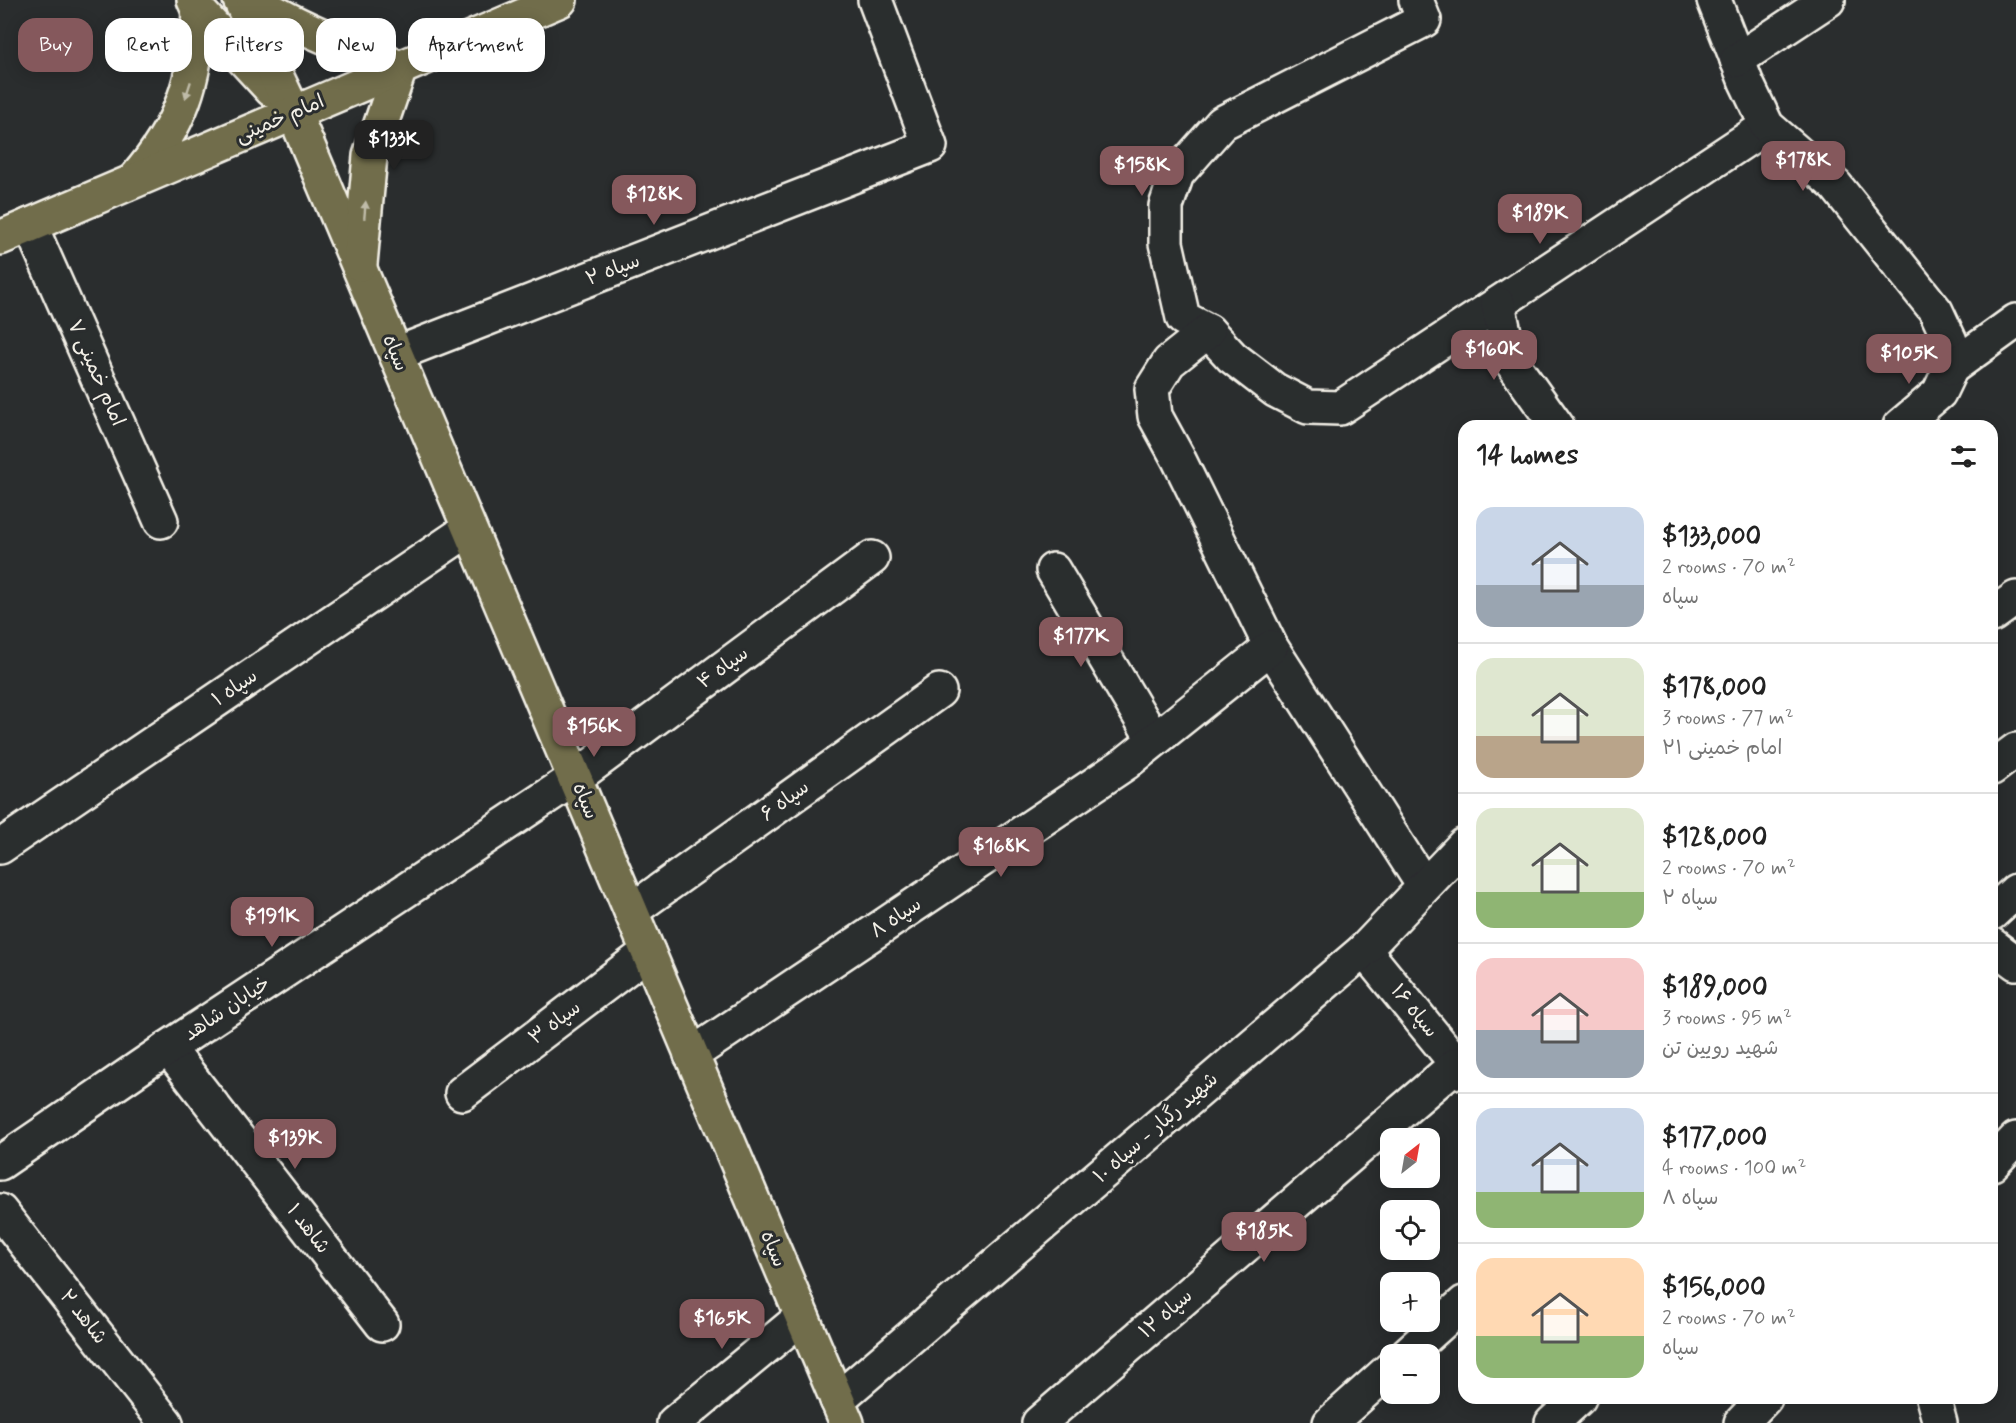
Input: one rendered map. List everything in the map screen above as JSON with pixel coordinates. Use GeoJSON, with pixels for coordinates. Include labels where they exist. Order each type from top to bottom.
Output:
{"type":"FeatureCollection","features":[{"type":"Feature","properties":{"kind":"main road","name":"سپاه"},"geometry":{"type":"LineString","coordinates":[[240,0],[294,113],[842,1412]]}},
{"type":"Feature","properties":{"kind":"main road"},"geometry":{"type":"LineString","coordinates":[[254,0],[276,14],[322,36],[400,68],[370,156],[360,269]]}},
{"type":"Feature","properties":{"kind":"main road","name":"امام خمینی"},"geometry":{"type":"LineString","coordinates":[[0,238],[560,0]]}},
{"type":"Feature","properties":{"kind":"main road"},"geometry":{"type":"LineString","coordinates":[[196,6],[294,113]]}},
{"type":"Feature","properties":{"kind":"main road"},"geometry":{"type":"LineString","coordinates":[[134,181],[154,158],[183,103],[193,74],[198,43],[196,6]]}},
{"type":"Feature","properties":{"kind":"street","name":"سپاه ۲"},"geometry":{"type":"LineString","coordinates":[[396,354],[930,146],[875,0]]}},
{"type":"Feature","properties":{"kind":"street"},"geometry":{"type":"LineString","coordinates":[[1714,0],[1737,60],[1767,126],[1836,186],[1936,310],[1950,340],[1951,368],[1939,393],[1907,420]]}},
{"type":"Feature","properties":{"kind":"street"},"geometry":{"type":"LineString","coordinates":[[1737,60],[1828,0]]}},
{"type":"Feature","properties":{"kind":"street"},"geometry":{"type":"LineString","coordinates":[[1420,10],[1222,123],[1177,174],[1166,206],[1166,243],[1183,318],[1208,331],[1232,357],[1275,390],[1308,407],[1340,408],[1767,126]]}},
{"type":"Feature","properties":{"kind":"street","name":"امام خمینی ۷"},"geometry":{"type":"LineString","coordinates":[[30,225],[161,521]]}},
{"type":"Feature","properties":{"kind":"street"},"geometry":{"type":"LineString","coordinates":[[1498,304],[1510,360],[1553,420]]}},
{"type":"Feature","properties":{"kind":"street"},"geometry":{"type":"LineString","coordinates":[[1951,368],[2016,321]]}},
{"type":"Feature","properties":{"kind":"street"},"geometry":{"type":"LineString","coordinates":[[1208,331],[1169,362],[1152,389],[1155,416],[1178,458],[1270,647],[1424,886]]}},
{"type":"Feature","properties":{"kind":"street","name":"سپاه ۱"},"geometry":{"type":"LineString","coordinates":[[0,847],[470,529]]}},
{"type":"Feature","properties":{"kind":"street","name":"سپاه ۴"},"geometry":{"type":"LineString","coordinates":[[575,778],[872,558]]}},
{"type":"Feature","properties":{"kind":"street"},"geometry":{"type":"LineString","coordinates":[[1053,570],[1154,740]]}},
{"type":"Feature","properties":{"kind":"street"},"geometry":{"type":"LineString","coordinates":[[1998,611],[2016,598]]}},
{"type":"Feature","properties":{"kind":"street","name":"سپاه ۸"},"geometry":{"type":"LineString","coordinates":[[691,1055],[1126,763],[1270,647]]}},
{"type":"Feature","properties":{"kind":"street","name":"سپاه ۶"},"geometry":{"type":"LineString","coordinates":[[631,911],[939,691]]}},
{"type":"Feature","properties":{"kind":"street"},"geometry":{"type":"LineString","coordinates":[[1998,764],[2016,750]]}},
{"type":"Feature","properties":{"kind":"street","name":"خیابان شاهد"},"geometry":{"type":"LineString","coordinates":[[0,1163],[168,1048],[575,778]]}},
{"type":"Feature","properties":{"kind":"street","name":"شهید رگبار - سپاه ۱۰"},"geometry":{"type":"LineString","coordinates":[[842,1412],[1364,950],[1458,851]]}},
{"type":"Feature","properties":{"kind":"street"},"geometry":{"type":"LineString","coordinates":[[1998,908],[2016,891]]}},
{"type":"Feature","properties":{"kind":"street","name":"سپاه ۱۶"},"geometry":{"type":"LineString","coordinates":[[1364,950],[1458,1067]]}},
{"type":"Feature","properties":{"kind":"street"},"geometry":{"type":"LineString","coordinates":[[1998,950],[2016,963]]}},
{"type":"Feature","properties":{"kind":"street","name":"سپاه ۳"},"geometry":{"type":"LineString","coordinates":[[462,1093],[648,952]]}},
{"type":"Feature","properties":{"kind":"street","name":"شاهد ۱"},"geometry":{"type":"LineString","coordinates":[[168,1048],[382,1324]]}},
{"type":"Feature","properties":{"kind":"street","name":"سپاه ۱۲"},"geometry":{"type":"LineString","coordinates":[[1039,1423],[1458,1071]]}},
{"type":"Feature","properties":{"kind":"street"},"geometry":{"type":"LineString","coordinates":[[1998,1158],[2016,1139]]}},
{"type":"Feature","properties":{"kind":"street","name":"شاهد ۲"},"geometry":{"type":"LineString","coordinates":[[0,1211],[166,1423]]}},
{"type":"Feature","properties":{"kind":"street"},"geometry":{"type":"LineString","coordinates":[[1418,1344],[1458,1309]]}},
{"type":"Feature","properties":{"kind":"street"},"geometry":{"type":"LineString","coordinates":[[674,1423],[802,1317]]}},
{"type":"Feature","properties":{"kind":"street"},"geometry":{"type":"LineString","coordinates":[[1330,1423],[1380,1378]]}},
{"type":"Feature","properties":{"kind":"street"},"geometry":{"type":"LineString","coordinates":[[1552,1423],[1573,1404]]}},
{"type":"Feature","properties":{"kind":"street"},"geometry":{"type":"LineString","coordinates":[[1741,1423],[1759,1404]]}},
{"type":"Feature","properties":{"kind":"street"},"geometry":{"type":"LineString","coordinates":[[1934,1404],[1940,1423]]}}]}
